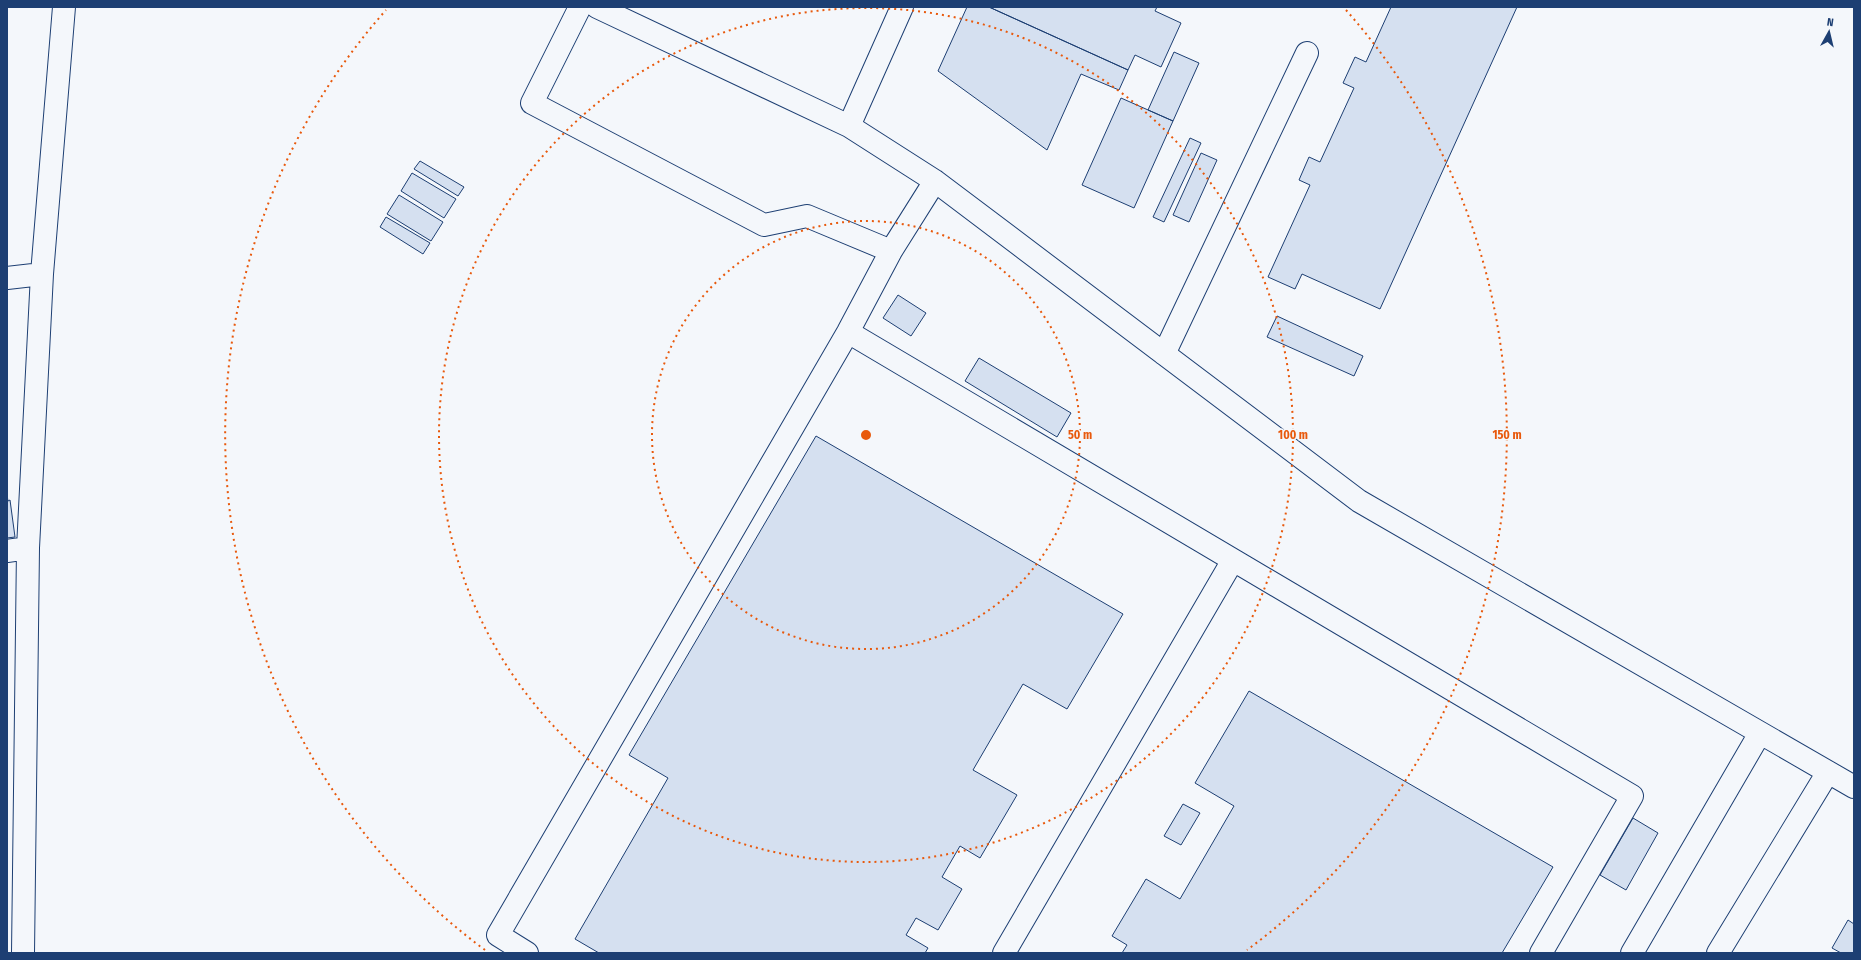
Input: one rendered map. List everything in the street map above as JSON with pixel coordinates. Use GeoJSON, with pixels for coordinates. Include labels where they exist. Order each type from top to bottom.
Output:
{"type":"FeatureCollection","features":[{"type":"Feature","properties":{"kind":"street"},"geometry":{"type":"LineString","coordinates":[[23,953],[17,549],[64,7]]}},
{"type":"Feature","properties":{"kind":"street"},"geometry":{"type":"LineString","coordinates":[[580,7],[532,103],[764,225],[807,216],[891,251]]}},
{"type":"Feature","properties":{"kind":"street"},"geometry":{"type":"LineString","coordinates":[[597,7],[849,126],[935,181],[1359,501],[1854,787]]}},
{"type":"Feature","properties":{"kind":"street"},"geometry":{"type":"LineString","coordinates":[[849,126],[902,7]]}},
{"type":"Feature","properties":{"kind":"street"},"geometry":{"type":"LineString","coordinates":[[1164,354],[1307,53]]}},
{"type":"Feature","properties":{"kind":"street"},"geometry":{"type":"LineString","coordinates":[[527,953],[498,936],[848,332],[891,251],[935,181]]}},
{"type":"Feature","properties":{"kind":"street"},"geometry":{"type":"LineString","coordinates":[[7,278],[42,274]]}},
{"type":"Feature","properties":{"kind":"street"},"geometry":{"type":"LineString","coordinates":[[848,332],[1632,796],[1541,953]]}},
{"type":"Feature","properties":{"kind":"street"},"geometry":{"type":"LineString","coordinates":[[1004,953],[1233,560]]}},
{"type":"Feature","properties":{"kind":"street"},"geometry":{"type":"LineString","coordinates":[[1632,953],[1760,733]]}},
{"type":"Feature","properties":{"kind":"street"},"geometry":{"type":"LineString","coordinates":[[1718,953],[1828,772]]}},
{"type":"Feature","properties":{"kind":"building"},"geometry":{"type":"Polygon","coordinates":[[[967,7],[989,7],[1128,70],[1119,90],[1081,74],[1047,150],[938,71],[967,7]]]}},
{"type":"Feature","properties":{"kind":"building"},"geometry":{"type":"Polygon","coordinates":[[[989,7],[1157,7],[1155,11],[1181,23],[1161,67],[1135,55],[1128,70],[989,7]]]}},
{"type":"Feature","properties":{"kind":"building"},"geometry":{"type":"Polygon","coordinates":[[[1391,7],[1517,7],[1380,309],[1302,274],[1295,289],[1268,277],[1310,185],[1299,180],[1309,157],[1320,162],[1354,88],[1343,83],[1355,57],[1366,62],[1391,7]]]}},
{"type":"Feature","properties":{"kind":"building"},"geometry":{"type":"Polygon","coordinates":[[[1174,52],[1199,63],[1173,121],[1148,110],[1174,52]]]}},
{"type":"Feature","properties":{"kind":"building"},"geometry":{"type":"Polygon","coordinates":[[[1121,98],[1173,121],[1134,208],[1082,185],[1121,98]]]}},
{"type":"Feature","properties":{"kind":"building"},"geometry":{"type":"Polygon","coordinates":[[[1190,138],[1201,143],[1164,222],[1153,217],[1190,138]]]}},
{"type":"Feature","properties":{"kind":"building"},"geometry":{"type":"Polygon","coordinates":[[[1201,153],[1217,160],[1189,222],[1173,215],[1201,153]]]}},
{"type":"Feature","properties":{"kind":"building"},"geometry":{"type":"Polygon","coordinates":[[[420,161],[464,187],[458,196],[414,169],[420,161]]]}},
{"type":"Feature","properties":{"kind":"building"},"geometry":{"type":"Polygon","coordinates":[[[412,173],[456,199],[444,218],[401,191],[412,173]]]}},
{"type":"Feature","properties":{"kind":"building"},"geometry":{"type":"Polygon","coordinates":[[[399,195],[443,222],[431,241],[387,214],[399,195]]]}},
{"type":"Feature","properties":{"kind":"building"},"geometry":{"type":"Polygon","coordinates":[[[386,217],[430,243],[423,254],[380,227],[386,217]]]}},
{"type":"Feature","properties":{"kind":"building"},"geometry":{"type":"Polygon","coordinates":[[[898,295],[926,313],[911,336],[883,318],[898,295]]]}},
{"type":"Feature","properties":{"kind":"building"},"geometry":{"type":"Polygon","coordinates":[[[1277,316],[1363,356],[1354,376],[1267,337],[1277,316]]]}},
{"type":"Feature","properties":{"kind":"building"},"geometry":{"type":"Polygon","coordinates":[[[979,358],[1071,413],[1057,437],[965,381],[979,358]]]}},
{"type":"Feature","properties":{"kind":"building"},"geometry":{"type":"Polygon","coordinates":[[[816,436],[1123,614],[1067,709],[1023,684],[973,770],[1017,795],[980,858],[960,846],[942,877],[962,889],[938,930],[916,918],[906,935],[928,948],[925,953],[599,953],[575,939],[668,778],[629,755],[816,436]]]}},
{"type":"Feature","properties":{"kind":"building"},"geometry":{"type":"Polygon","coordinates":[[[7,495],[8,501],[10,500],[15,537],[7,538],[7,495]]]}},
{"type":"Feature","properties":{"kind":"building"},"geometry":{"type":"Polygon","coordinates":[[[1249,691],[1553,867],[1502,953],[1122,953],[1127,945],[1112,936],[1146,879],[1180,899],[1234,806],[1195,783],[1249,691]]]}},
{"type":"Feature","properties":{"kind":"building"},"geometry":{"type":"Polygon","coordinates":[[[1183,804],[1200,813],[1181,845],[1164,836],[1183,804]]]}},
{"type":"Feature","properties":{"kind":"building"},"geometry":{"type":"Polygon","coordinates":[[[1633,818],[1658,833],[1626,890],[1600,875],[1633,818]]]}},
{"type":"Feature","properties":{"kind":"building"},"geometry":{"type":"Polygon","coordinates":[[[1848,920],[1854,924],[1854,953],[1841,953],[1832,948],[1848,920]]]}}]}
